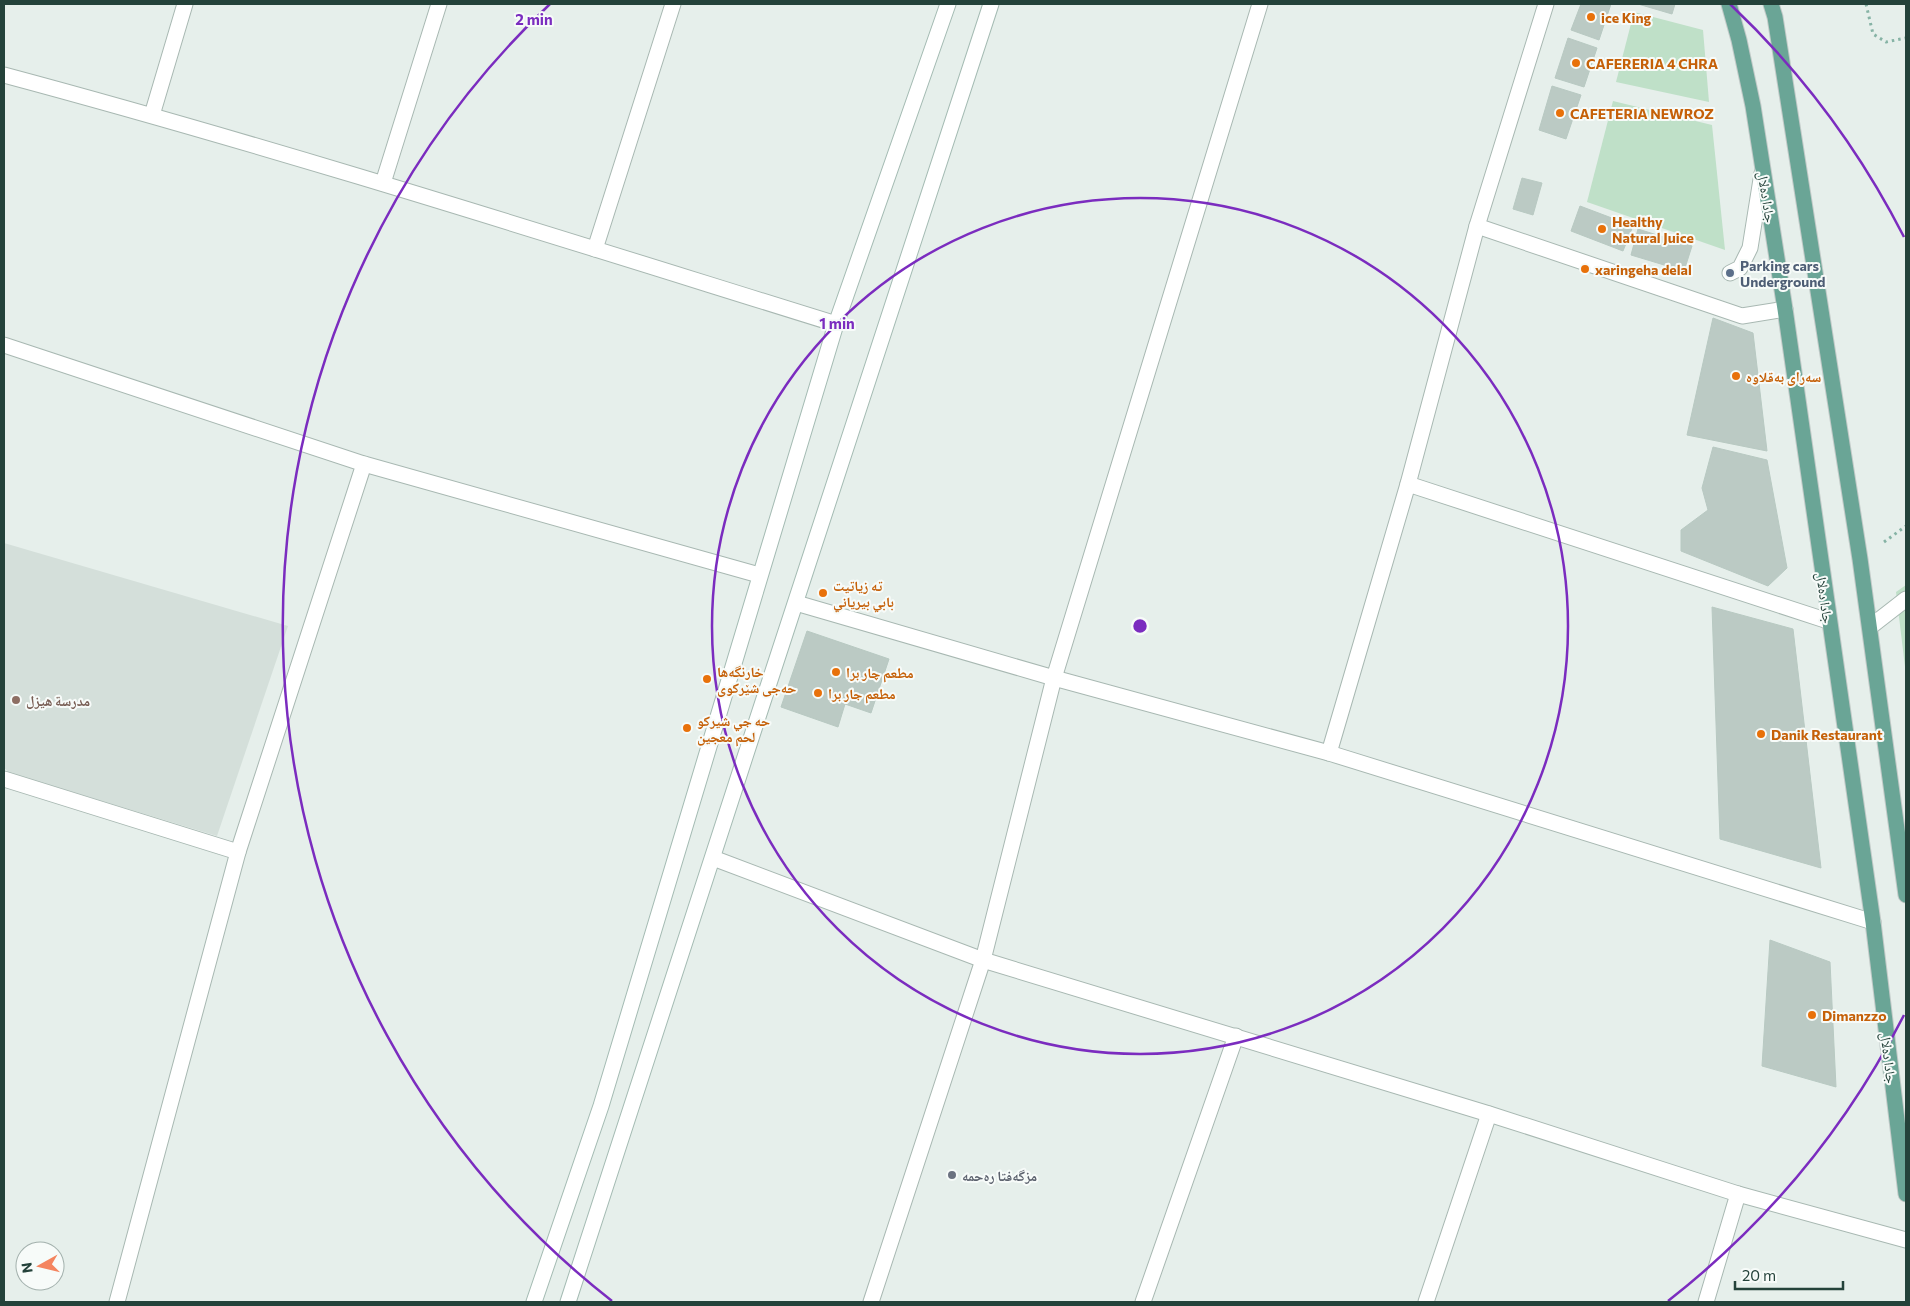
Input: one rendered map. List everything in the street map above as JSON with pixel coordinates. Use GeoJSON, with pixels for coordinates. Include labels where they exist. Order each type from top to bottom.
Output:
{"type":"FeatureCollection","features":[{"type":"Feature","properties":{"kind":"main road","name":"جادا دەلال"},"geometry":{"type":"LineString","coordinates":[[1729,4],[1749,88],[1785,309],[1828,621],[1873,922],[1906,1194]]}},
{"type":"Feature","properties":{"kind":"main road"},"geometry":{"type":"LineString","coordinates":[[1771,4],[1775,17],[1870,627],[1906,896]]}},
{"type":"Feature","properties":{"kind":"street"},"geometry":{"type":"LineString","coordinates":[[152,115],[185,4]]}},
{"type":"Feature","properties":{"kind":"street"},"geometry":{"type":"LineString","coordinates":[[383,183],[439,4]]}},
{"type":"Feature","properties":{"kind":"street"},"geometry":{"type":"LineString","coordinates":[[595,249],[673,4]]}},
{"type":"Feature","properties":{"kind":"street"},"geometry":{"type":"LineString","coordinates":[[534,1302],[601,1106],[836,324],[948,4]]}},
{"type":"Feature","properties":{"kind":"street"},"geometry":{"type":"LineString","coordinates":[[568,1302],[796,603],[886,320],[991,4]]}},
{"type":"Feature","properties":{"kind":"street"},"geometry":{"type":"LineString","coordinates":[[871,1302],[983,960],[1054,678],[1260,4]]}},
{"type":"Feature","properties":{"kind":"street"},"geometry":{"type":"LineString","coordinates":[[1329,753],[1408,484],[1477,226],[1546,4]]}},
{"type":"Feature","properties":{"kind":"street"},"geometry":{"type":"LineString","coordinates":[[4,75],[152,115],[383,183],[836,324]]}},
{"type":"Feature","properties":{"kind":"street"},"geometry":{"type":"LineString","coordinates":[[1730,273],[1740,268],[1750,248],[1762,169]]}},
{"type":"Feature","properties":{"kind":"street"},"geometry":{"type":"LineString","coordinates":[[1477,226],[1742,316],[1785,309]]}},
{"type":"Feature","properties":{"kind":"street"},"geometry":{"type":"LineString","coordinates":[[4,345],[364,464],[760,575]]}},
{"type":"Feature","properties":{"kind":"street"},"geometry":{"type":"LineString","coordinates":[[118,1302],[238,852],[364,464]]}},
{"type":"Feature","properties":{"kind":"street"},"geometry":{"type":"LineString","coordinates":[[1408,484],[1828,621]]}},
{"type":"Feature","properties":{"kind":"street"},"geometry":{"type":"LineString","coordinates":[[1870,627],[1906,599]]}},
{"type":"Feature","properties":{"kind":"street"},"geometry":{"type":"LineString","coordinates":[[796,603],[1054,678],[1329,753],[1873,922]]}},
{"type":"Feature","properties":{"kind":"street"},"geometry":{"type":"LineString","coordinates":[[4,779],[238,852]]}},
{"type":"Feature","properties":{"kind":"street"},"geometry":{"type":"LineString","coordinates":[[713,858],[983,960],[1488,1114],[1738,1194],[1906,1240]]}},
{"type":"Feature","properties":{"kind":"street"},"geometry":{"type":"LineString","coordinates":[[1143,1302],[1236,1036]]}},
{"type":"Feature","properties":{"kind":"street"},"geometry":{"type":"LineString","coordinates":[[1426,1302],[1488,1114]]}},
{"type":"Feature","properties":{"kind":"street"},"geometry":{"type":"LineString","coordinates":[[1706,1302],[1738,1194]]}},
{"type":"Feature","properties":{"kind":"path"},"geometry":{"type":"LineString","coordinates":[[1866,4],[1873,34],[1886,42],[1906,38]]}},
{"type":"Feature","properties":{"kind":"path"},"geometry":{"type":"LineString","coordinates":[[1886,541],[1906,526]]}},
{"type":"Feature","properties":{"kind":"shaded area"},"geometry":{"type":"Polygon","coordinates":[[[4,543],[288,626],[217,836],[10,773],[4,768],[4,543]]]}},
{"type":"Feature","properties":{"kind":"green space"},"geometry":{"type":"Polygon","coordinates":[[[1634,12],[1703,30],[1709,102],[1616,82],[1634,12]]]}},
{"type":"Feature","properties":{"kind":"green space"},"geometry":{"type":"Polygon","coordinates":[[[1613,101],[1712,125],[1725,250],[1587,202],[1613,101]]]}},
{"type":"Feature","properties":{"kind":"green space"},"geometry":{"type":"Polygon","coordinates":[[[1906,585],[1906,675],[1896,592],[1906,585]]]}},
{"type":"Feature","properties":{"kind":"building","name":"ice King"},"geometry":{"type":"Polygon","coordinates":[[[1581,4],[1611,4],[1599,40],[1571,30],[1581,4]]]}},
{"type":"Feature","properties":{"kind":"building"},"geometry":{"type":"Polygon","coordinates":[[[1638,4],[1675,4],[1672,14],[1638,4]]]}},
{"type":"Feature","properties":{"kind":"building","name":"CAFERERIA 4 CHRA"},"geometry":{"type":"Polygon","coordinates":[[[1568,38],[1597,48],[1584,87],[1555,78],[1568,38]]]}},
{"type":"Feature","properties":{"kind":"building","name":"CAFETERIA NEWROZ"},"geometry":{"type":"Polygon","coordinates":[[[1552,86],[1581,95],[1566,139],[1539,130],[1552,86]]]}},
{"type":"Feature","properties":{"kind":"building"},"geometry":{"type":"Polygon","coordinates":[[[1522,178],[1542,183],[1533,215],[1513,209],[1522,178]]]}},
{"type":"Feature","properties":{"kind":"building","name":"Healthy Natural Juice"},"geometry":{"type":"Polygon","coordinates":[[[1580,206],[1633,226],[1623,251],[1571,231],[1580,206]]]}},
{"type":"Feature","properties":{"kind":"building"},"geometry":{"type":"Polygon","coordinates":[[[1638,229],[1692,246],[1684,271],[1631,255],[1638,229]]]}},
{"type":"Feature","properties":{"kind":"building"},"geometry":{"type":"Polygon","coordinates":[[[1713,318],[1753,333],[1767,451],[1687,435],[1713,318]]]}},
{"type":"Feature","properties":{"kind":"building"},"geometry":{"type":"Polygon","coordinates":[[[1713,447],[1767,460],[1787,568],[1768,586],[1681,551],[1681,530],[1708,510],[1702,488],[1713,447]]]}},
{"type":"Feature","properties":{"kind":"building","name":"Danik Restaurant"},"geometry":{"type":"Polygon","coordinates":[[[1712,607],[1793,629],[1821,868],[1720,839],[1712,607]]]}},
{"type":"Feature","properties":{"kind":"building"},"geometry":{"type":"Polygon","coordinates":[[[807,631],[889,659],[871,713],[845,704],[838,727],[781,707],[807,631]]]}},
{"type":"Feature","properties":{"kind":"building"},"geometry":{"type":"Polygon","coordinates":[[[1770,940],[1830,962],[1836,1087],[1762,1066],[1770,940]]]}},
{"type":"Feature","properties":{"kind":"place","name":"ice King"},"geometry":{"type":"Point","coordinates":[1591,17]}},
{"type":"Feature","properties":{"kind":"place","name":"CAFERERIA 4 CHRA"},"geometry":{"type":"Point","coordinates":[1576,63]}},
{"type":"Feature","properties":{"kind":"place","name":"CAFETERIA NEWROZ"},"geometry":{"type":"Point","coordinates":[1560,113]}},
{"type":"Feature","properties":{"kind":"place","name":"Healthy Natural Juice"},"geometry":{"type":"Point","coordinates":[1602,229]}},
{"type":"Feature","properties":{"kind":"place","name":"xaringeha delal"},"geometry":{"type":"Point","coordinates":[1585,269]}},
{"type":"Feature","properties":{"kind":"place","name":"Parking cars Underground"},"geometry":{"type":"Point","coordinates":[1730,273]}},
{"type":"Feature","properties":{"kind":"place","name":"سەراى بەقلاوە"},"geometry":{"type":"Point","coordinates":[1736,376]}},
{"type":"Feature","properties":{"kind":"place","name":"ته زياتيت بابي بيرياني"},"geometry":{"type":"Point","coordinates":[823,593]}},
{"type":"Feature","properties":{"kind":"place","name":"مطعم چار برا"},"geometry":{"type":"Point","coordinates":[836,672]}},
{"type":"Feature","properties":{"kind":"place","name":"خارنگەها حەجى شێركوى"},"geometry":{"type":"Point","coordinates":[707,679]}},
{"type":"Feature","properties":{"kind":"place","name":"مطعم جار برا"},"geometry":{"type":"Point","coordinates":[818,693]}},
{"type":"Feature","properties":{"kind":"place","name":"مدرسة هيزل"},"geometry":{"type":"Point","coordinates":[16,700]}},
{"type":"Feature","properties":{"kind":"place","name":"حه جي شيركو لحم معجين"},"geometry":{"type":"Point","coordinates":[687,728]}},
{"type":"Feature","properties":{"kind":"place","name":"Danik Restaurant"},"geometry":{"type":"Point","coordinates":[1761,734]}},
{"type":"Feature","properties":{"kind":"place","name":"Dimanzzo"},"geometry":{"type":"Point","coordinates":[1812,1015]}},
{"type":"Feature","properties":{"kind":"place","name":"مزگەفتا رەحمە"},"geometry":{"type":"Point","coordinates":[952,1175]}}]}
